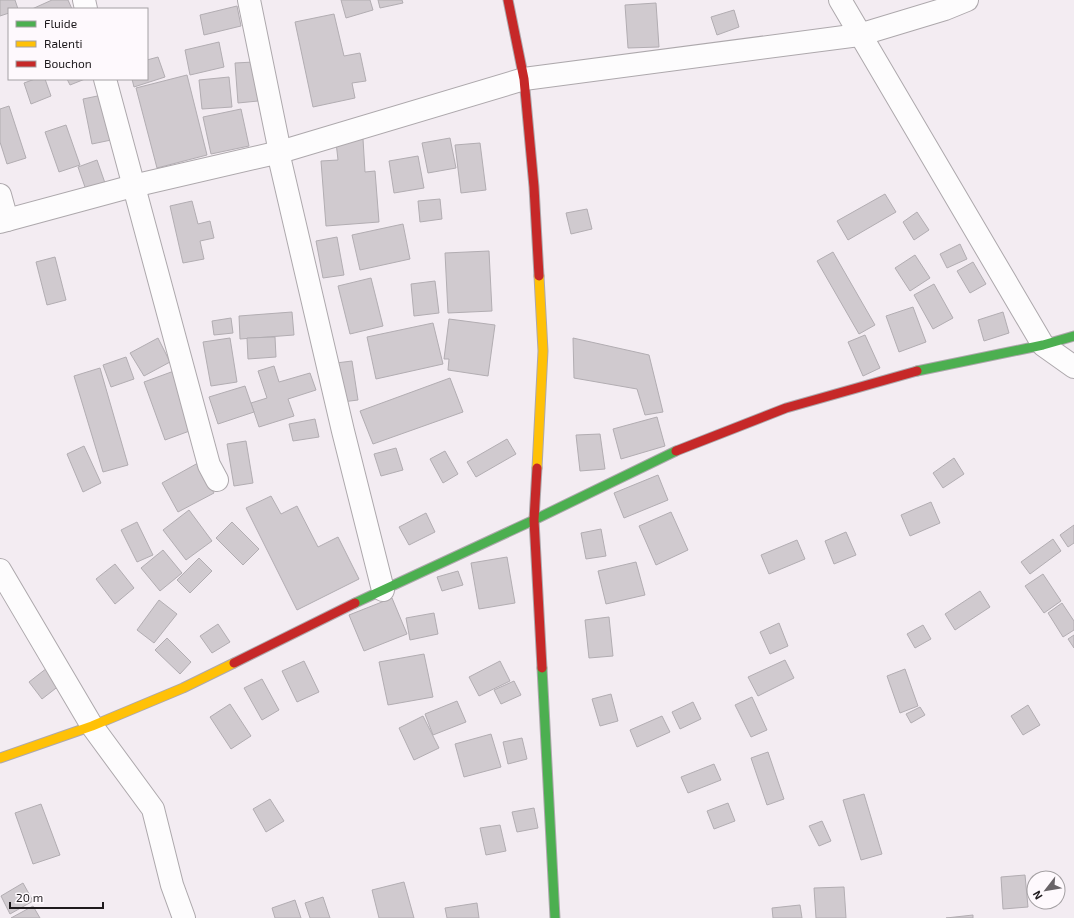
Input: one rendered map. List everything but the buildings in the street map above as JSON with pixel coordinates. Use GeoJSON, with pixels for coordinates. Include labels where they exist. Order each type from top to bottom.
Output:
{"type":"FeatureCollection","features":[{"type":"Feature","properties":{"kind":"street"},"geometry":{"type":"LineString","coordinates":[[249,0],[279,152],[343,431],[383,590]]}},
{"type":"Feature","properties":{"kind":"street"},"geometry":{"type":"LineString","coordinates":[[508,0],[524,79],[534,187],[543,351],[534,520],[555,918]]}},
{"type":"Feature","properties":{"kind":"street"},"geometry":{"type":"LineString","coordinates":[[840,0],[859,35],[1043,345],[1074,367]]}},
{"type":"Feature","properties":{"kind":"street"},"geometry":{"type":"LineString","coordinates":[[0,195],[4,221],[133,186],[279,152],[524,79],[859,35],[945,9],[967,0]]}},
{"type":"Feature","properties":{"kind":"street"},"geometry":{"type":"LineString","coordinates":[[104,80],[209,466],[217,480]]}},
{"type":"Feature","properties":{"kind":"street"},"geometry":{"type":"LineString","coordinates":[[0,758],[12,752],[92,726],[183,688],[383,590],[534,520],[688,445],[786,408],[927,368],[1043,345],[1074,336]]}},
{"type":"Feature","properties":{"kind":"street"},"geometry":{"type":"LineString","coordinates":[[0,570],[92,726],[153,809],[172,885],[184,918]]}},
{"type":"Feature","properties":{"kind":"traffic: fast"},"geometry":{"type":"LineString","coordinates":[[917,371],[1043,345],[1074,336]]}},
{"type":"Feature","properties":{"kind":"traffic: fast"},"geometry":{"type":"LineString","coordinates":[[355,603],[534,520],[676,451]]}},
{"type":"Feature","properties":{"kind":"traffic: fast"},"geometry":{"type":"LineString","coordinates":[[542,668],[555,918]]}},
{"type":"Feature","properties":{"kind":"traffic: slow"},"geometry":{"type":"LineString","coordinates":[[537,468],[543,351],[539,276]]}},
{"type":"Feature","properties":{"kind":"traffic: slow"},"geometry":{"type":"LineString","coordinates":[[0,758],[92,726],[183,688],[234,663]]}},
{"type":"Feature","properties":{"kind":"traffic: jam"},"geometry":{"type":"LineString","coordinates":[[508,0],[524,79],[534,187],[539,276]]}},
{"type":"Feature","properties":{"kind":"traffic: jam"},"geometry":{"type":"LineString","coordinates":[[676,451],[786,408],[917,371]]}},
{"type":"Feature","properties":{"kind":"traffic: jam"},"geometry":{"type":"LineString","coordinates":[[537,468],[534,520],[542,668]]}},
{"type":"Feature","properties":{"kind":"traffic: jam"},"geometry":{"type":"LineString","coordinates":[[234,663],[355,603]]}}]}
